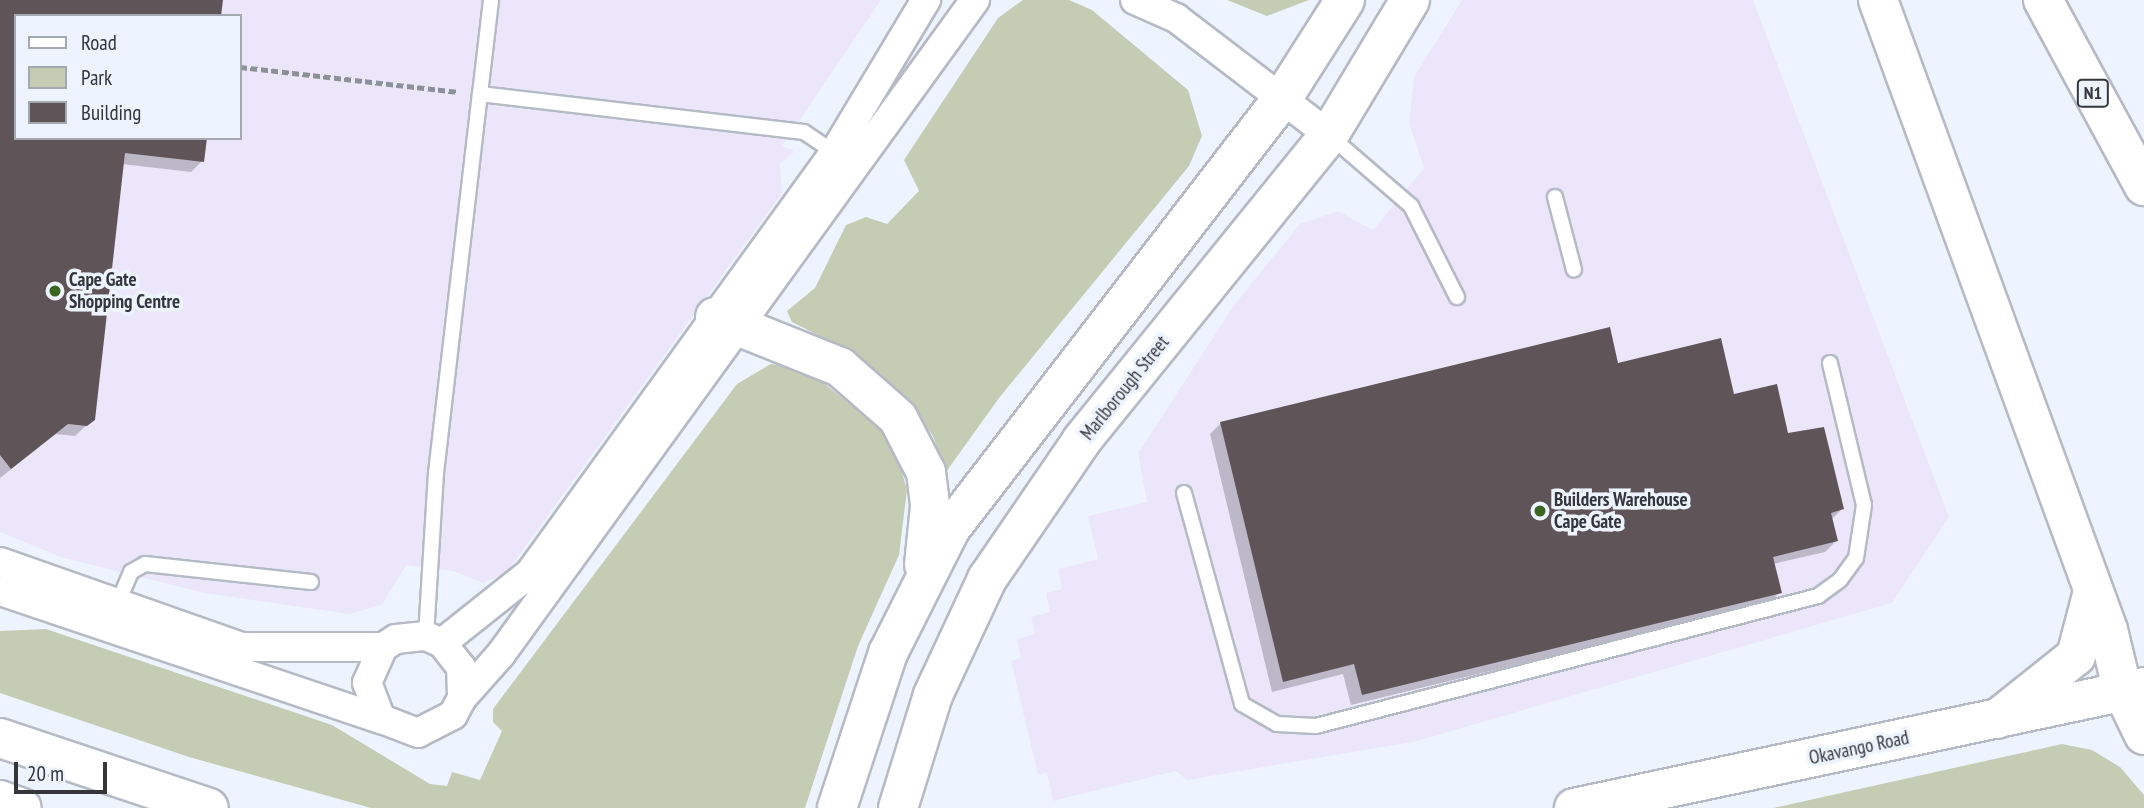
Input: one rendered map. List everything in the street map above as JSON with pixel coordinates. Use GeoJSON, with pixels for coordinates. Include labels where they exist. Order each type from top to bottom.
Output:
{"type":"FeatureCollection","features":[{"type":"Feature","properties":{"kind":"main road"},"geometry":{"type":"LineString","coordinates":[[837,808],[884,665],[923,577],[988,474],[1282,99],[1345,0]]}},
{"type":"Feature","properties":{"kind":"main road","name":"Marlborough Street"},"geometry":{"type":"LineString","coordinates":[[898,808],[933,695],[987,579],[1082,440],[1329,135],[1410,0]]}},
{"type":"Feature","properties":{"kind":"main road"},"geometry":{"type":"LineString","coordinates":[[1878,0],[2094,591],[2133,690],[2144,735]]}},
{"type":"Feature","properties":{"kind":"main road","name":"N1"},"geometry":{"type":"LineString","coordinates":[[2043,0],[2144,186]]}},
{"type":"Feature","properties":{"kind":"main road"},"geometry":{"type":"LineString","coordinates":[[725,324],[840,367],[898,418],[926,472],[930,506],[923,577]]}},
{"type":"Feature","properties":{"kind":"main road"},"geometry":{"type":"LineString","coordinates":[[1997,719],[2076,656],[2094,591]]}},
{"type":"Feature","properties":{"kind":"main road","name":"Okavango Road"},"geometry":{"type":"LineString","coordinates":[[1574,808],[2133,690]]}},
{"type":"Feature","properties":{"kind":"main road"},"geometry":{"type":"LineString","coordinates":[[0,738],[209,808]]}},
{"type":"Feature","properties":{"kind":"main road"},"geometry":{"type":"LineString","coordinates":[[0,800],[22,808]]}},
{"type":"Feature","properties":{"kind":"street"},"geometry":{"type":"LineString","coordinates":[[844,159],[926,0]]}},
{"type":"Feature","properties":{"kind":"street"},"geometry":{"type":"LineString","coordinates":[[0,591],[418,733],[445,722],[844,159],[975,0]]}},
{"type":"Feature","properties":{"kind":"street"},"geometry":{"type":"LineString","coordinates":[[1135,0],[1170,9],[1329,135]]}},
{"type":"Feature","properties":{"kind":"street"},"geometry":{"type":"LineString","coordinates":[[434,639],[530,573],[725,324]]}},
{"type":"Feature","properties":{"kind":"street"},"geometry":{"type":"LineString","coordinates":[[0,562],[242,647],[383,647],[411,635],[434,639],[461,667],[462,698]]}},
{"type":"Feature","properties":{"kind":"street"},"geometry":{"type":"LineString","coordinates":[[381,719],[366,683],[383,647]]}},
{"type":"Feature","properties":{"kind":"lane"},"geometry":{"type":"LineString","coordinates":[[434,639],[436,473],[491,0]]}},
{"type":"Feature","properties":{"kind":"lane"},"geometry":{"type":"LineString","coordinates":[[480,94],[804,132],[844,159]]}},
{"type":"Feature","properties":{"kind":"lane"},"geometry":{"type":"LineString","coordinates":[[1329,135],[1411,205],[1457,298]]}},
{"type":"Feature","properties":{"kind":"lane"},"geometry":{"type":"LineString","coordinates":[[1555,197],[1574,270]]}},
{"type":"Feature","properties":{"kind":"lane"},"geometry":{"type":"LineString","coordinates":[[1184,492],[1242,704],[1277,724],[1316,726],[1818,596],[1840,580],[1856,558],[1864,505],[1830,363]]}},
{"type":"Feature","properties":{"kind":"lane"},"geometry":{"type":"LineString","coordinates":[[117,605],[131,572],[145,564],[311,582]]}},
{"type":"Feature","properties":{"kind":"path"},"geometry":{"type":"LineString","coordinates":[[242,67],[480,94]]}},
{"type":"Feature","properties":{"kind":"shaded area"},"geometry":{"type":"Polygon","coordinates":[[[0,0],[881,0],[782,146],[795,151],[780,164],[782,193],[506,573],[483,583],[453,571],[406,565],[382,605],[349,614],[204,593],[61,557],[0,532],[0,0]]]}},
{"type":"Feature","properties":{"kind":"shaded area"},"geometry":{"type":"Polygon","coordinates":[[[1462,0],[1753,0],[1949,517],[1892,603],[1413,742],[1187,780],[1176,771],[1053,801],[1047,773],[1038,775],[1011,661],[1021,658],[1017,639],[1035,634],[1031,617],[1050,612],[1046,593],[1062,589],[1058,569],[1098,559],[1088,516],[1147,502],[1138,453],[1235,304],[1300,224],[1338,211],[1373,230],[1424,168],[1409,123],[1414,77],[1462,0]]]}},
{"type":"Feature","properties":{"kind":"green space"},"geometry":{"type":"Polygon","coordinates":[[[1023,0],[1069,0],[1092,10],[1188,90],[1202,136],[1189,166],[999,398],[946,472],[933,436],[905,397],[851,352],[792,322],[787,311],[815,288],[846,225],[866,217],[887,224],[919,191],[904,160],[998,18],[1023,0]]]}},
{"type":"Feature","properties":{"kind":"green space"},"geometry":{"type":"Polygon","coordinates":[[[1227,0],[1309,0],[1267,16],[1227,0]]]}},
{"type":"Feature","properties":{"kind":"green space"},"geometry":{"type":"Polygon","coordinates":[[[771,364],[806,369],[880,428],[897,454],[907,490],[899,555],[858,646],[805,808],[371,808],[189,757],[0,693],[0,631],[46,629],[332,725],[430,784],[447,786],[452,772],[480,780],[502,731],[493,722],[493,709],[737,384],[771,364]]]}},
{"type":"Feature","properties":{"kind":"green space"},"geometry":{"type":"Polygon","coordinates":[[[2062,744],[2092,750],[2120,767],[2144,795],[2144,808],[1773,808],[2062,744]]]}},
{"type":"Feature","properties":{"kind":"building","name":"Cape Gate Shopping Centre"},"geometry":{"type":"Polygon","coordinates":[[[0,0],[223,0],[221,14],[14,14],[14,140],[207,140],[204,162],[125,153],[95,420],[87,426],[68,424],[11,469],[0,455],[0,0]]]}},
{"type":"Feature","properties":{"kind":"building","name":"Builders Warehouse Cape Gate"},"geometry":{"type":"Polygon","coordinates":[[[1610,327],[1618,363],[1721,338],[1734,394],[1777,384],[1788,433],[1824,427],[1844,509],[1831,513],[1838,541],[1773,557],[1782,593],[1362,695],[1354,664],[1283,682],[1220,422],[1610,327]]]}},
{"type":"Feature","properties":{"kind":"place","name":"Cape Gate Shopping Centre"},"geometry":{"type":"Point","coordinates":[55,291]}},
{"type":"Feature","properties":{"kind":"place","name":"Builders Warehouse Cape Gate"},"geometry":{"type":"Point","coordinates":[1540,511]}}]}
